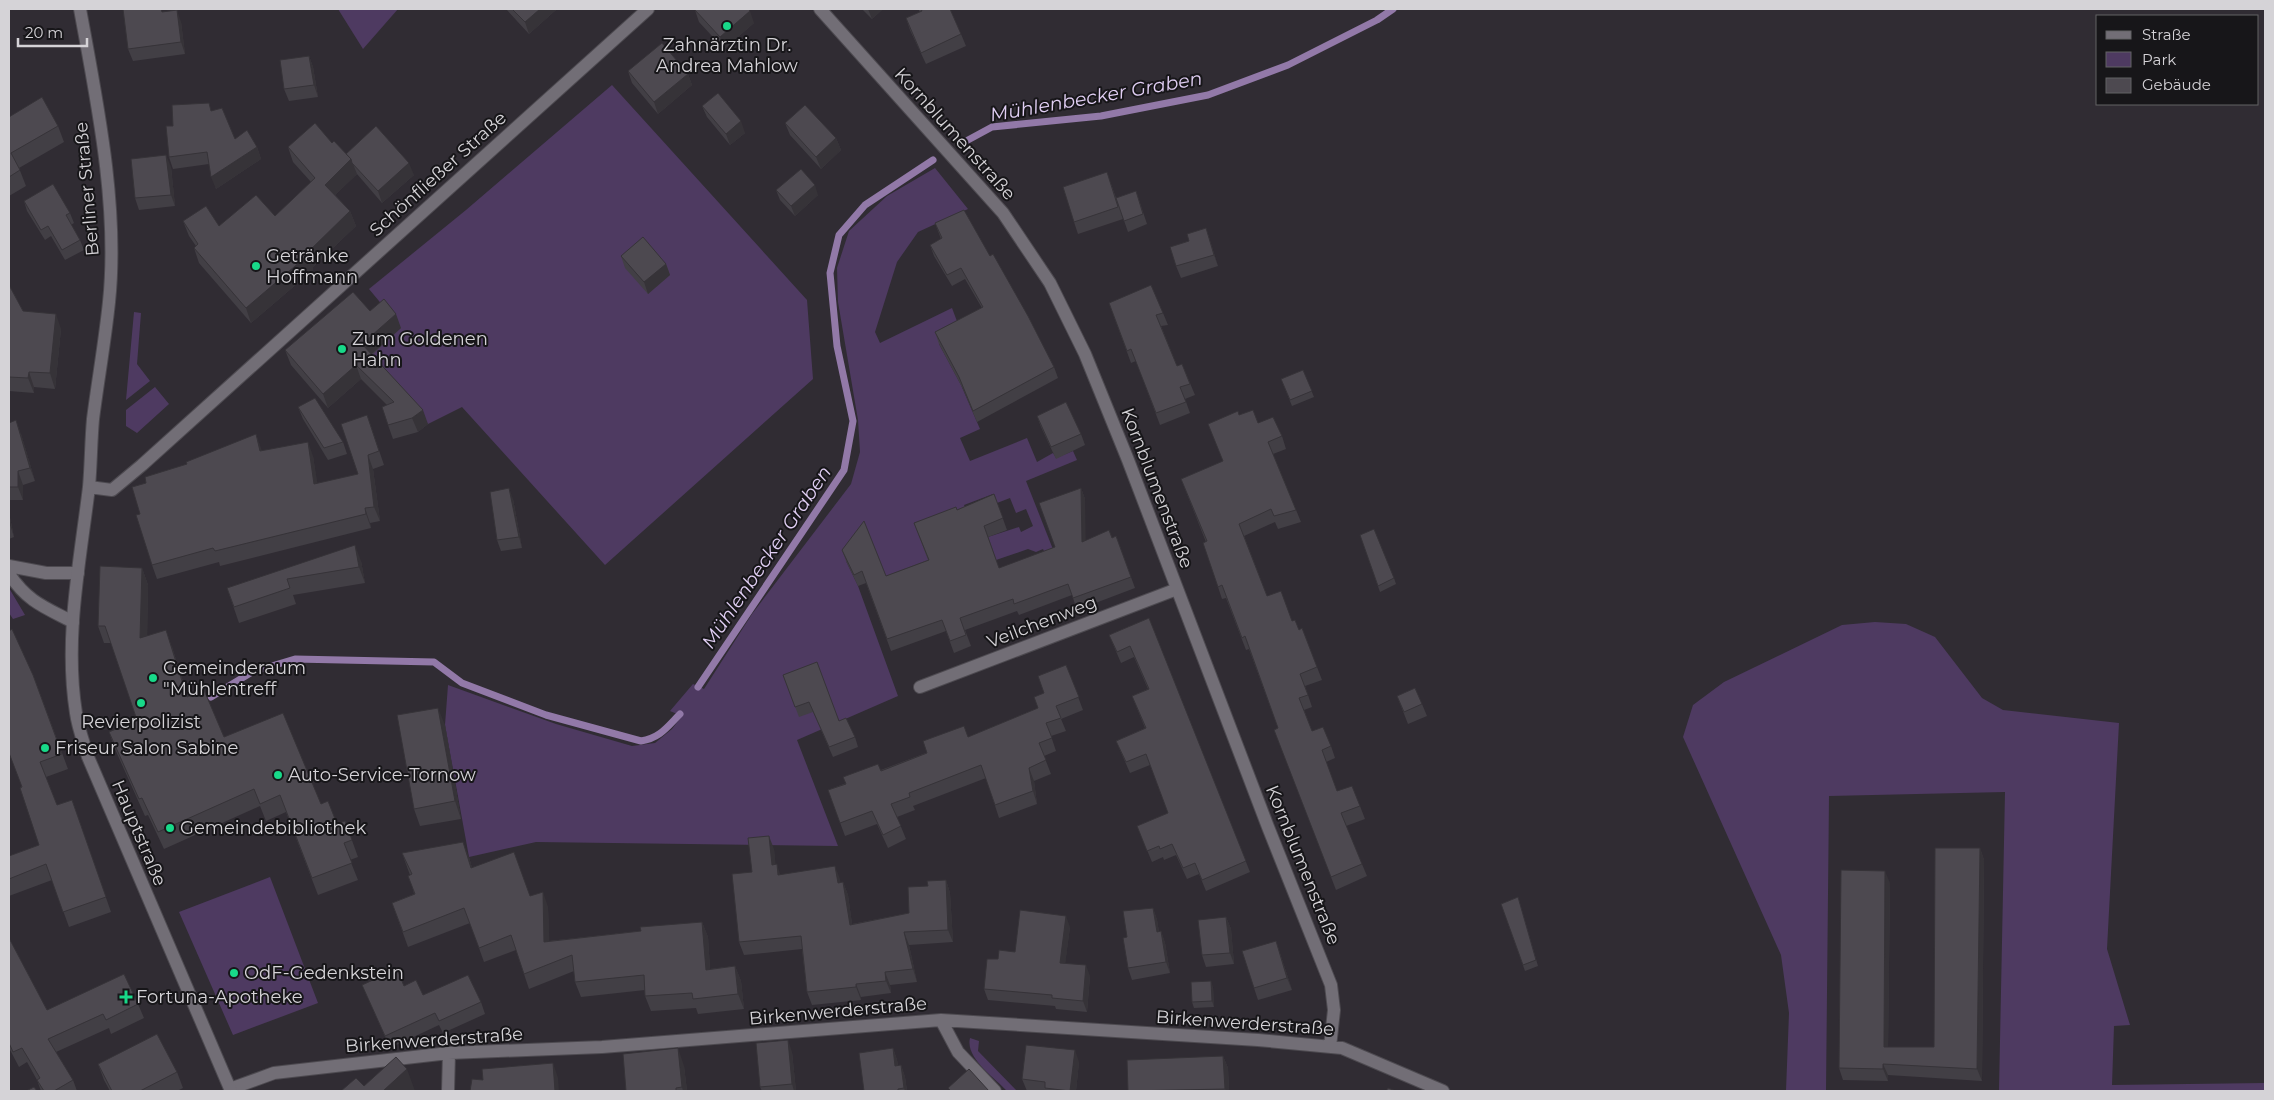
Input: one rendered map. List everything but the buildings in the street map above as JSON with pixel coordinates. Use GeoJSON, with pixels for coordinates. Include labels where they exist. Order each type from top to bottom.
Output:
{"type":"FeatureCollection","features":[{"type":"Feature","properties":{"kind":"street","name":"Berliner Straße"},"geometry":{"type":"LineString","coordinates":[[80,9],[97,102],[112,244],[109,301],[93,420],[89,487]]}},
{"type":"Feature","properties":{"kind":"street","name":"Schönfließer Straße"},"geometry":{"type":"LineString","coordinates":[[89,487],[112,490],[142,465],[648,9]]}},
{"type":"Feature","properties":{"kind":"street","name":"Kornblumenstraße"},"geometry":{"type":"LineString","coordinates":[[820,9],[1003,213],[1050,283],[1085,354],[1331,985],[1334,1010],[1330,1047]]}},
{"type":"Feature","properties":{"kind":"street","name":"Hauptstraße"},"geometry":{"type":"LineString","coordinates":[[89,487],[73,622],[71,671],[76,715],[88,757],[230,1090]]}},
{"type":"Feature","properties":{"kind":"street"},"geometry":{"type":"LineString","coordinates":[[9,566],[46,572],[78,573]]}},
{"type":"Feature","properties":{"kind":"street"},"geometry":{"type":"LineString","coordinates":[[9,574],[21,592],[37,604],[73,622]]}},
{"type":"Feature","properties":{"kind":"street","name":"Veilchenweg"},"geometry":{"type":"LineString","coordinates":[[920,687],[1177,589]]}},
{"type":"Feature","properties":{"kind":"street"},"geometry":{"type":"LineString","coordinates":[[941,1020],[958,1052],[995,1091]]}},
{"type":"Feature","properties":{"kind":"street","name":"Birkenwerderstraße"},"geometry":{"type":"LineString","coordinates":[[230,1090],[274,1073],[449,1053],[602,1047],[941,1020],[1258,1040],[1342,1048],[1443,1091]]}},
{"type":"Feature","properties":{"kind":"street"},"geometry":{"type":"LineString","coordinates":[[448,1091],[449,1053]]}},
{"type":"Feature","properties":{"kind":"green space"},"geometry":{"type":"Polygon","coordinates":[[[338,9],[398,9],[363,49],[338,9]]]}},
{"type":"Feature","properties":{"kind":"green space"},"geometry":{"type":"Polygon","coordinates":[[[612,85],[807,300],[813,379],[605,565],[462,407],[428,424],[365,357],[389,313],[369,289],[466,210],[612,85]]]}},
{"type":"Feature","properties":{"kind":"green space"},"geometry":{"type":"Polygon","coordinates":[[[935,168],[968,209],[918,232],[897,262],[875,332],[880,343],[952,308],[961,332],[939,344],[961,385],[980,429],[960,438],[970,461],[1027,438],[1037,462],[1053,453],[1056,458],[1073,451],[1077,460],[1026,481],[1058,562],[1051,566],[1043,549],[1036,552],[1028,549],[996,560],[988,537],[1019,527],[1021,532],[1033,526],[1026,509],[1016,513],[1010,498],[997,503],[993,494],[964,505],[987,564],[897,585],[846,561],[858,586],[898,696],[797,740],[838,846],[536,842],[469,857],[445,725],[448,685],[556,724],[632,746],[655,743],[672,729],[682,716],[670,711],[693,684],[704,689],[752,614],[851,484],[860,452],[858,420],[838,302],[837,268],[849,231],[887,196],[935,168]]]}},
{"type":"Feature","properties":{"kind":"green space"},"geometry":{"type":"Polygon","coordinates":[[[134,312],[141,313],[137,364],[150,381],[126,400],[134,312]]]}},
{"type":"Feature","properties":{"kind":"green space"},"geometry":{"type":"Polygon","coordinates":[[[155,387],[169,404],[137,433],[126,426],[126,410],[155,387]]]}},
{"type":"Feature","properties":{"kind":"green space"},"geometry":{"type":"Polygon","coordinates":[[[9,588],[25,615],[13,619],[9,613],[9,588]]]}},
{"type":"Feature","properties":{"kind":"green space"},"geometry":{"type":"Polygon","coordinates":[[[1875,622],[1906,624],[1935,637],[1982,698],[2003,710],[2119,723],[2107,949],[2130,1025],[2114,1026],[2112,1085],[2265,1083],[2265,1091],[1999,1091],[2005,792],[1829,796],[1826,1091],[1786,1091],[1789,1013],[1781,955],[1683,737],[1693,705],[1724,682],[1842,625],[1875,622]]]}},
{"type":"Feature","properties":{"kind":"green space"},"geometry":{"type":"Polygon","coordinates":[[[270,877],[318,1003],[233,1035],[179,912],[270,877]]]}},
{"type":"Feature","properties":{"kind":"green space"},"geometry":{"type":"Polygon","coordinates":[[[970,1038],[979,1041],[978,1051],[1017,1091],[1007,1091],[982,1067],[972,1053],[970,1038]]]}},
{"type":"Feature","properties":{"kind":"waterway","name":"Mühlenbecker Graben"},"geometry":{"type":"LineString","coordinates":[[968,140],[992,127],[1101,116],[1208,95],[1288,65],[1377,20],[1393,9]]}},
{"type":"Feature","properties":{"kind":"waterway","name":"Mühlenbecker Graben"},"geometry":{"type":"LineString","coordinates":[[698,687],[844,470],[853,421],[837,346],[830,273],[839,235],[865,205],[933,160]]}},
{"type":"Feature","properties":{"kind":"waterway","name":"Mühlenbecker Graben"},"geometry":{"type":"LineString","coordinates":[[211,697],[252,672],[295,659],[434,662],[462,683],[546,715],[641,741],[658,735],[680,714]]}},
{"type":"Feature","properties":{"kind":"place","name":"Zahnärztin Dr. Andrea Mahlow"},"geometry":{"type":"Point","coordinates":[727,26]}},
{"type":"Feature","properties":{"kind":"place","name":"Getränke Hoffmann"},"geometry":{"type":"Point","coordinates":[256,266]}},
{"type":"Feature","properties":{"kind":"place","name":"Zum Goldenen Hahn"},"geometry":{"type":"Point","coordinates":[342,349]}},
{"type":"Feature","properties":{"kind":"place","name":"Gemeinderaum \"Mühlentreff"},"geometry":{"type":"Point","coordinates":[153,678]}},
{"type":"Feature","properties":{"kind":"place","name":"Revierpolizist"},"geometry":{"type":"Point","coordinates":[141,703]}},
{"type":"Feature","properties":{"kind":"place","name":"Friseur Salon Sabine"},"geometry":{"type":"Point","coordinates":[45,748]}},
{"type":"Feature","properties":{"kind":"place","name":"Auto-Service-Tornow"},"geometry":{"type":"Point","coordinates":[278,775]}},
{"type":"Feature","properties":{"kind":"place","name":"Gemeindebibliothek"},"geometry":{"type":"Point","coordinates":[170,828]}},
{"type":"Feature","properties":{"kind":"place","name":"OdF-Gedenkstein"},"geometry":{"type":"Point","coordinates":[234,973]}},
{"type":"Feature","properties":{"kind":"place","name":"Fortuna-Apotheke"},"geometry":{"type":"Point","coordinates":[126,997]}}]}
